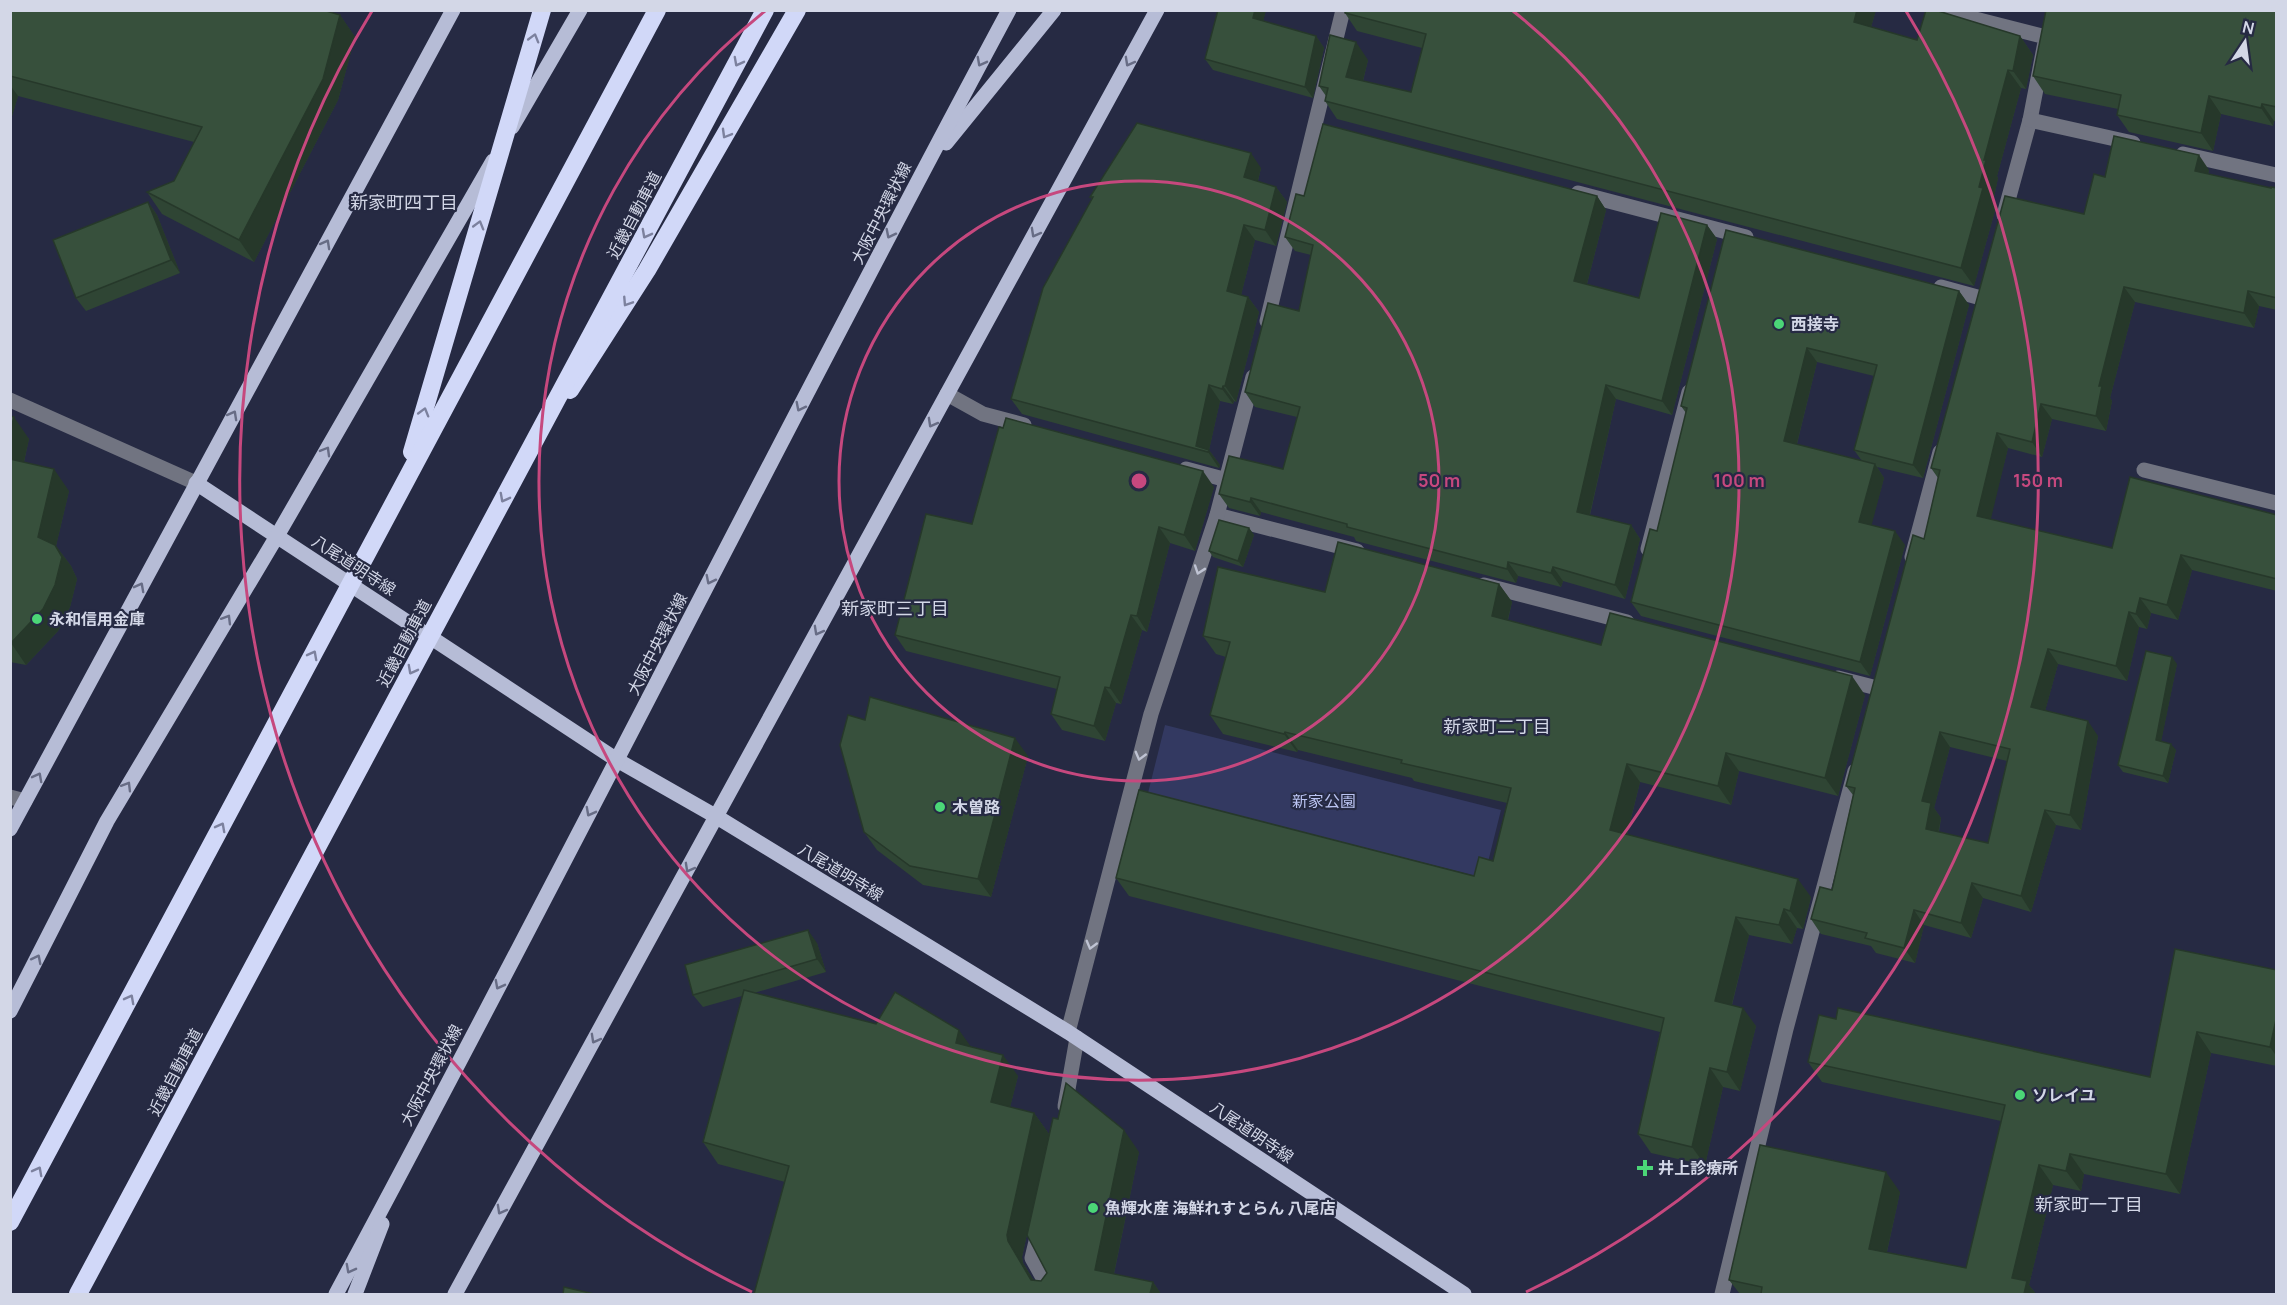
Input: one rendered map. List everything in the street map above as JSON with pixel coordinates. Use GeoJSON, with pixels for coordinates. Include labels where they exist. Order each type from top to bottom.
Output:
{"type":"FeatureCollection","features":[{"type":"Feature","properties":{"kind":"highway"},"geometry":{"type":"LineString","coordinates":[[402,488],[542,10]]}},
{"type":"Feature","properties":{"kind":"highway"},"geometry":{"type":"LineString","coordinates":[[10,1222],[657,10]]}},
{"type":"Feature","properties":{"kind":"highway","name":"近畿自動車道"},"geometry":{"type":"LineString","coordinates":[[78,1294],[765,10]]}},
{"type":"Feature","properties":{"kind":"highway"},"geometry":{"type":"LineString","coordinates":[[524,460],[647,270],[797,10]]}},
{"type":"Feature","properties":{"kind":"main road"},"geometry":{"type":"LineString","coordinates":[[10,829],[18,799],[196,483],[453,10]]}},
{"type":"Feature","properties":{"kind":"main road"},"geometry":{"type":"LineString","coordinates":[[10,1011],[106,821],[277,536],[580,10]]}},
{"type":"Feature","properties":{"kind":"main road","name":"大阪中央環状線"},"geometry":{"type":"LineString","coordinates":[[336,1294],[617,760],[923,170],[1009,10]]}},
{"type":"Feature","properties":{"kind":"main road"},"geometry":{"type":"LineString","coordinates":[[923,170],[1054,10]]}},
{"type":"Feature","properties":{"kind":"main road"},"geometry":{"type":"LineString","coordinates":[[455,1294],[1156,10]]}},
{"type":"Feature","properties":{"kind":"main road","name":"八尾道明寺線"},"geometry":{"type":"LineString","coordinates":[[196,483],[617,760],[717,817],[1072,1035],[1464,1294]]}},
{"type":"Feature","properties":{"kind":"main road"},"geometry":{"type":"LineString","coordinates":[[355,1294],[408,1157]]}},
{"type":"Feature","properties":{"kind":"street"},"geometry":{"type":"LineString","coordinates":[[1264,333],[1322,126],[1343,10]]}},
{"type":"Feature","properties":{"kind":"street"},"geometry":{"type":"LineString","coordinates":[[1940,10],[2046,37],[2030,120],[2000,231]]}},
{"type":"Feature","properties":{"kind":"street"},"geometry":{"type":"LineString","coordinates":[[2030,120],[2142,145]]}},
{"type":"Feature","properties":{"kind":"street"},"geometry":{"type":"LineString","coordinates":[[2165,150],[2277,175]]}},
{"type":"Feature","properties":{"kind":"street"},"geometry":{"type":"LineString","coordinates":[[1569,190],[1728,238],[1764,241]]}},
{"type":"Feature","properties":{"kind":"street"},"geometry":{"type":"LineString","coordinates":[[1924,283],[1981,298]]}},
{"type":"Feature","properties":{"kind":"street"},"geometry":{"type":"LineString","coordinates":[[1062,1122],[1072,1035],[1150,714],[1217,515],[1255,367]]}},
{"type":"Feature","properties":{"kind":"street"},"geometry":{"type":"LineString","coordinates":[[1643,567],[1692,378]]}},
{"type":"Feature","properties":{"kind":"street"},"geometry":{"type":"LineString","coordinates":[[947,394],[983,414],[1041,429]]}},
{"type":"Feature","properties":{"kind":"street"},"geometry":{"type":"LineString","coordinates":[[10,400],[196,483]]}},
{"type":"Feature","properties":{"kind":"street"},"geometry":{"type":"LineString","coordinates":[[1907,573],[1944,436]]}},
{"type":"Feature","properties":{"kind":"street"},"geometry":{"type":"LineString","coordinates":[[1169,464],[1227,480]]}},
{"type":"Feature","properties":{"kind":"street"},"geometry":{"type":"LineString","coordinates":[[2144,470],[2277,503]]}},
{"type":"Feature","properties":{"kind":"street"},"geometry":{"type":"LineString","coordinates":[[1217,515],[1366,554]]}},
{"type":"Feature","properties":{"kind":"street"},"geometry":{"type":"LineString","coordinates":[[1469,581],[1634,620]]}},
{"type":"Feature","properties":{"kind":"street"},"geometry":{"type":"LineString","coordinates":[[1821,673],[1877,688]]}},
{"type":"Feature","properties":{"kind":"street"},"geometry":{"type":"LineString","coordinates":[[1722,1294],[1786,1029],[1859,756]]}},
{"type":"Feature","properties":{"kind":"street"},"geometry":{"type":"LineString","coordinates":[[1042,1213],[1032,1258],[1052,1294]]}},
{"type":"Feature","properties":{"kind":"green space","name":"新家公園"},"geometry":{"type":"Polygon","coordinates":[[[1165,725],[1501,810],[1484,878],[1148,793],[1165,725]]]}},
{"type":"Feature","properties":{"kind":"building"},"geometry":{"type":"Polygon","coordinates":[[[10,10],[323,10],[340,15],[323,79],[239,240],[147,192],[174,181],[202,127],[10,76],[10,10]]]}},
{"type":"Feature","properties":{"kind":"building"},"geometry":{"type":"Polygon","coordinates":[[[1218,10],[1255,10],[1253,18],[1316,36],[1305,87],[1205,59],[1218,10]]]}},
{"type":"Feature","properties":{"kind":"building"},"geometry":{"type":"Polygon","coordinates":[[[1345,10],[1857,10],[1854,22],[1917,40],[1926,10],[1935,10],[2020,36],[2013,71],[2008,70],[1984,160],[1986,160],[1979,187],[1983,188],[1961,268],[1325,101],[1328,88],[1319,86],[1330,35],[1356,42],[1346,77],[1411,92],[1426,34],[1345,13],[1345,10]]]}},
{"type":"Feature","properties":{"kind":"building"},"geometry":{"type":"Polygon","coordinates":[[[2046,10],[2277,10],[2277,107],[2262,104],[2261,108],[2209,96],[2201,133],[2117,115],[2121,95],[2033,76],[2046,10]]]}},
{"type":"Feature","properties":{"kind":"building"},"geometry":{"type":"Polygon","coordinates":[[[1137,123],[1251,153],[1244,177],[1276,187],[1265,230],[1244,225],[1227,291],[1248,297],[1225,386],[1222,389],[1209,385],[1196,446],[1209,450],[1208,452],[1011,399],[1043,288],[1093,197],[1090,197],[1137,123]]]}},
{"type":"Feature","properties":{"kind":"building"},"geometry":{"type":"Polygon","coordinates":[[[1323,124],[1597,196],[1574,281],[1639,298],[1661,213],[1707,225],[1662,401],[1606,385],[1577,512],[1631,525],[1615,585],[1553,567],[1551,573],[1508,562],[1507,569],[1347,527],[1347,524],[1251,498],[1250,502],[1219,494],[1229,456],[1283,469],[1300,407],[1245,392],[1268,303],[1299,311],[1313,245],[1285,237],[1296,194],[1304,196],[1323,124]]]}},
{"type":"Feature","properties":{"kind":"building"},"geometry":{"type":"Polygon","coordinates":[[[2114,136],[2199,155],[2195,171],[2277,188],[2277,298],[2248,291],[2244,313],[2124,287],[2099,386],[2102,386],[2096,416],[2041,404],[2032,442],[1997,433],[1977,516],[2112,548],[2130,477],[2277,515],[2277,579],[2181,555],[2167,605],[2140,598],[2136,614],[2129,612],[2116,666],[2048,649],[2031,707],[2088,721],[2070,815],[2045,810],[2021,896],[1972,883],[1961,923],[1914,910],[1904,948],[1865,938],[1867,933],[1811,919],[1820,887],[1832,890],[1855,788],[1846,786],[1913,535],[1924,539],[1940,470],[1931,468],[2005,196],[2084,214],[2094,174],[2105,177],[2114,136]],[[1940,732],[1922,801],[1931,803],[1926,829],[1988,843],[2010,749],[1940,732]]]}},
{"type":"Feature","properties":{"kind":"building"},"geometry":{"type":"Polygon","coordinates":[[[148,202],[171,260],[76,298],[53,240],[148,202]]]}},
{"type":"Feature","properties":{"kind":"building"},"geometry":{"type":"Polygon","coordinates":[[[1726,230],[1959,291],[1913,465],[1854,450],[1877,365],[1807,348],[1784,441],[1875,464],[1859,522],[1895,531],[1860,662],[1631,602],[1650,529],[1657,531],[1687,408],[1681,406],[1726,230]]]}},
{"type":"Feature","properties":{"kind":"building"},"geometry":{"type":"Polygon","coordinates":[[[10,416],[14,417],[10,432],[10,416]]]}},
{"type":"Feature","properties":{"kind":"building"},"geometry":{"type":"Polygon","coordinates":[[[1006,418],[1203,471],[1184,535],[1159,527],[1137,616],[1131,615],[1110,688],[1105,687],[1094,726],[1051,714],[1060,677],[895,635],[926,514],[972,524],[999,427],[1003,428],[1006,418]]]}},
{"type":"Feature","properties":{"kind":"building"},"geometry":{"type":"Polygon","coordinates":[[[10,459],[54,469],[38,537],[55,545],[62,557],[55,585],[43,609],[11,643],[10,459]]]}},
{"type":"Feature","properties":{"kind":"building"},"geometry":{"type":"Polygon","coordinates":[[[1219,520],[1249,528],[1238,561],[1209,551],[1219,520]]]}},
{"type":"Feature","properties":{"kind":"building"},"geometry":{"type":"Polygon","coordinates":[[[1338,542],[1499,584],[1492,616],[1601,645],[1610,613],[1852,676],[1825,778],[1726,753],[1718,786],[1627,764],[1610,830],[1798,879],[1790,911],[1784,909],[1779,925],[1736,917],[1715,1001],[1743,1008],[1727,1072],[1710,1068],[1692,1147],[1638,1134],[1664,1018],[1116,878],[1139,790],[1474,876],[1479,857],[1493,861],[1511,788],[1210,715],[1230,642],[1203,636],[1218,567],[1325,592],[1338,542]]]}},
{"type":"Feature","properties":{"kind":"building"},"geometry":{"type":"Polygon","coordinates":[[[2146,651],[2172,657],[2156,740],[2171,744],[2163,776],[2118,765],[2146,651]]]}},
{"type":"Feature","properties":{"kind":"building","name":"木曽路"},"geometry":{"type":"Polygon","coordinates":[[[870,697],[1015,738],[978,879],[910,866],[864,832],[840,745],[848,715],[865,720],[870,697]]]}},
{"type":"Feature","properties":{"kind":"building"},"geometry":{"type":"Polygon","coordinates":[[[808,930],[817,959],[693,995],[685,965],[808,930]]]}},
{"type":"Feature","properties":{"kind":"building"},"geometry":{"type":"Polygon","coordinates":[[[2175,949],[2277,970],[2277,1015],[2270,1047],[2197,1032],[2166,1174],[2070,1154],[2066,1171],[2039,1165],[2012,1278],[2027,1281],[2024,1294],[1761,1294],[1762,1287],[1729,1280],[1760,1145],[1886,1172],[1869,1249],[1966,1268],[2005,1105],[1808,1062],[1819,1015],[1836,1019],[1838,1008],[2150,1077],[2175,949]]]}},
{"type":"Feature","properties":{"kind":"building"},"geometry":{"type":"Polygon","coordinates":[[[744,990],[876,1024],[895,992],[959,1030],[956,1043],[1003,1055],[991,1102],[1034,1113],[1007,1235],[1008,1241],[1031,1280],[1041,1281],[1047,1273],[1027,1235],[1053,1118],[1058,1119],[1066,1083],[1124,1130],[1095,1270],[1153,1282],[1150,1294],[754,1294],[789,1166],[703,1142],[744,990]]]}},
{"type":"Feature","properties":{"kind":"building"},"geometry":{"type":"Polygon","coordinates":[[[564,1287],[594,1294],[563,1294],[564,1287]]]}},
{"type":"Feature","properties":{"kind":"place","name":"西接寺"},"geometry":{"type":"Point","coordinates":[1779,324]}},
{"type":"Feature","properties":{"kind":"place","name":"永和信用金庫"},"geometry":{"type":"Point","coordinates":[37,619]}},
{"type":"Feature","properties":{"kind":"place","name":"木曽路"},"geometry":{"type":"Point","coordinates":[940,807]}},
{"type":"Feature","properties":{"kind":"place","name":"ソレイユ"},"geometry":{"type":"Point","coordinates":[2020,1095]}},
{"type":"Feature","properties":{"kind":"place","name":"井上診療所"},"geometry":{"type":"Point","coordinates":[1645,1168]}},
{"type":"Feature","properties":{"kind":"place","name":"魚輝水産 海鮮れすとらん 八尾店"},"geometry":{"type":"Point","coordinates":[1093,1208]}},
{"type":"Feature","properties":{"kind":"district","name":"新家町四丁目"},"geometry":{"type":"Point","coordinates":[404,203]}},
{"type":"Feature","properties":{"kind":"district","name":"新家町三丁目"},"geometry":{"type":"Point","coordinates":[895,609]}},
{"type":"Feature","properties":{"kind":"district","name":"新家町二丁目"},"geometry":{"type":"Point","coordinates":[1497,727]}},
{"type":"Feature","properties":{"kind":"district","name":"新家町一丁目"},"geometry":{"type":"Point","coordinates":[2089,1205]}}]}
